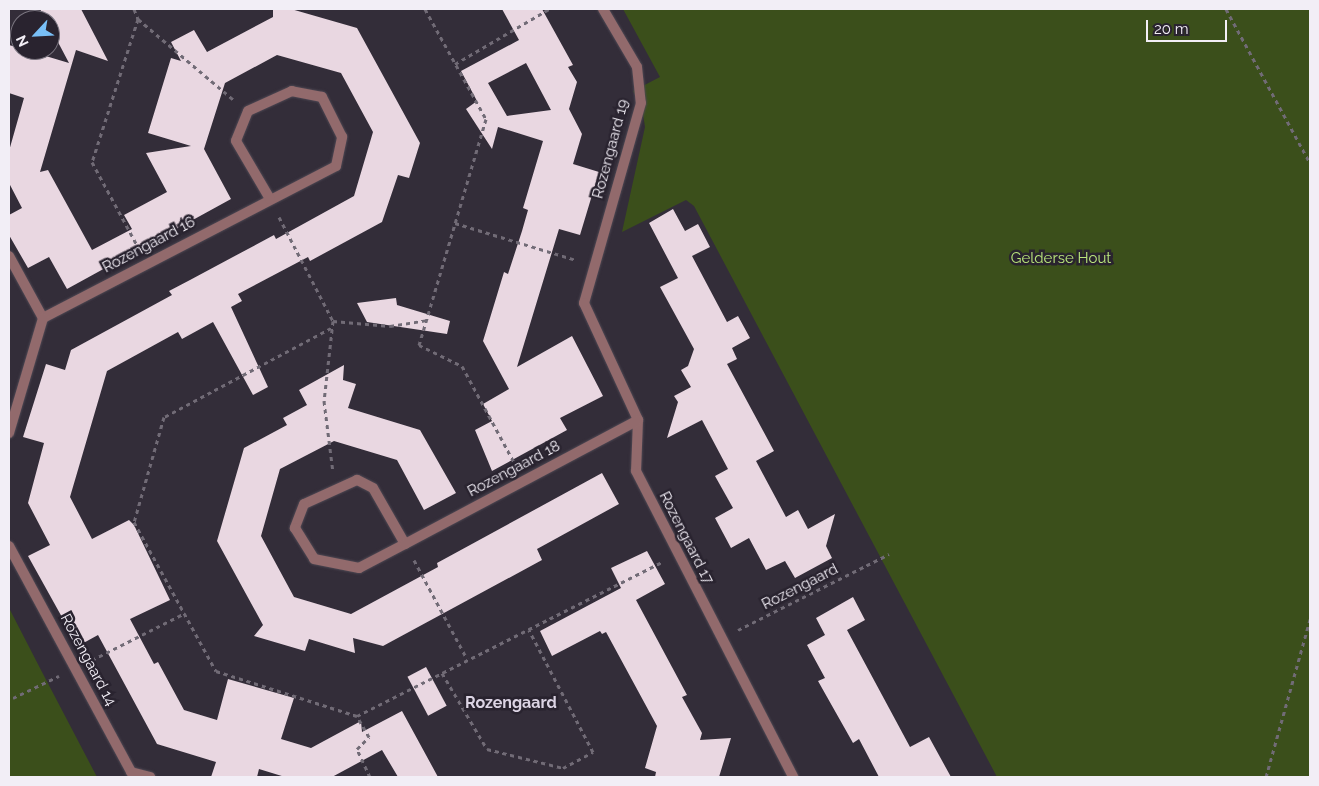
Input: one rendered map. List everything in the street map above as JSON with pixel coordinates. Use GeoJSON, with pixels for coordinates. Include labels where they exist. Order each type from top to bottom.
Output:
{"type":"FeatureCollection","features":[{"type":"Feature","properties":{"kind":"street","name":"Rozengaard 19"},"geometry":{"type":"LineString","coordinates":[[584,303],[641,103],[637,66],[603,9]]}},
{"type":"Feature","properties":{"kind":"street","name":"Rozengaard 16"},"geometry":{"type":"LineString","coordinates":[[43,318],[336,166],[342,137],[322,97],[292,91],[248,112]]}},
{"type":"Feature","properties":{"kind":"street"},"geometry":{"type":"LineString","coordinates":[[248,112],[236,141],[270,199]]}},
{"type":"Feature","properties":{"kind":"street"},"geometry":{"type":"LineString","coordinates":[[9,256],[43,318],[9,433]]}},
{"type":"Feature","properties":{"kind":"street","name":"Rozengaard 17"},"geometry":{"type":"LineString","coordinates":[[584,303],[638,420],[636,471],[720,639],[793,777]]}},
{"type":"Feature","properties":{"kind":"street","name":"Rozengaard 18"},"geometry":{"type":"LineString","coordinates":[[405,544],[373,488],[357,480],[304,504],[295,528],[314,560],[359,568],[405,544],[524,481],[638,420]]}},
{"type":"Feature","properties":{"kind":"street","name":"Rozengaard 14"},"geometry":{"type":"LineString","coordinates":[[9,546],[131,772],[150,777]]}},
{"type":"Feature","properties":{"kind":"path"},"geometry":{"type":"LineString","coordinates":[[134,9],[138,19],[248,112]]}},
{"type":"Feature","properties":{"kind":"path"},"geometry":{"type":"LineString","coordinates":[[425,9],[486,119],[418,345],[462,366],[524,481]]}},
{"type":"Feature","properties":{"kind":"path"},"geometry":{"type":"LineString","coordinates":[[455,64],[549,9]]}},
{"type":"Feature","properties":{"kind":"path"},"geometry":{"type":"LineString","coordinates":[[1226,9],[1310,163]]}},
{"type":"Feature","properties":{"kind":"path"},"geometry":{"type":"LineString","coordinates":[[138,19],[92,162],[147,264]]}},
{"type":"Feature","properties":{"kind":"path"},"geometry":{"type":"LineString","coordinates":[[270,199],[333,321],[324,401],[336,490]]}},
{"type":"Feature","properties":{"kind":"path"},"geometry":{"type":"LineString","coordinates":[[455,223],[595,266]]}},
{"type":"Feature","properties":{"kind":"path"},"geometry":{"type":"LineString","coordinates":[[333,321],[390,326],[426,320]]}},
{"type":"Feature","properties":{"kind":"path"},"geometry":{"type":"LineString","coordinates":[[332,328],[164,417],[134,522],[216,671],[358,716],[369,737],[357,749],[370,777]]}},
{"type":"Feature","properties":{"kind":"path"},"geometry":{"type":"LineString","coordinates":[[405,544],[467,659]]}},
{"type":"Feature","properties":{"kind":"path"},"geometry":{"type":"LineString","coordinates":[[358,716],[467,659],[529,630],[678,554]]}},
{"type":"Feature","properties":{"kind":"path","name":"Rozengaard"},"geometry":{"type":"LineString","coordinates":[[720,639],[889,554]]}},
{"type":"Feature","properties":{"kind":"path"},"geometry":{"type":"LineString","coordinates":[[13,698],[185,613]]}},
{"type":"Feature","properties":{"kind":"path"},"geometry":{"type":"LineString","coordinates":[[1266,777],[1310,619]]}},
{"type":"Feature","properties":{"kind":"path"},"geometry":{"type":"LineString","coordinates":[[442,672],[487,749],[563,768],[593,752],[529,630]]}},
{"type":"Feature","properties":{"kind":"green space","name":"Gelderse Hout"},"geometry":{"type":"Polygon","coordinates":[[[623,9],[1310,9],[1310,777],[997,777],[694,206],[686,200],[622,232],[645,127],[642,108],[633,91],[660,77],[623,9]]]}},
{"type":"Feature","properties":{"kind":"green space"},"geometry":{"type":"Polygon","coordinates":[[[9,608],[42,672],[97,777],[9,777],[9,608]]]}},
{"type":"Feature","properties":{"kind":"building"},"geometry":{"type":"Polygon","coordinates":[[[81,9],[108,61],[76,50],[40,172],[48,170],[92,250],[132,229],[124,215],[167,192],[146,153],[191,146],[148,133],[171,58],[181,61],[171,42],[194,30],[207,52],[273,17],[273,9],[291,9],[357,28],[420,143],[409,178],[398,175],[382,222],[310,261],[308,257],[238,294],[242,301],[231,307],[268,387],[253,395],[213,322],[182,339],[178,332],[107,371],[70,497],[92,539],[129,520],[134,525],[170,600],[130,619],[154,664],[158,662],[184,710],[217,720],[228,679],[294,698],[281,739],[311,748],[361,721],[362,732],[402,711],[438,777],[398,777],[382,750],[332,777],[285,777],[259,769],[257,777],[211,777],[216,762],[157,744],[98,635],[78,646],[28,556],[50,545],[28,503],[44,443],[23,437],[46,364],[65,370],[71,350],[172,295],[169,291],[274,235],[276,239],[354,196],[373,132],[341,73],[277,55],[225,83],[204,149],[231,199],[67,289],[49,257],[28,268],[9,235],[9,215],[22,208],[9,183],[9,151],[24,98],[9,93],[9,45],[10,60],[59,60],[69,63],[60,46],[60,10],[41,10],[81,9]]]}},
{"type":"Feature","properties":{"kind":"building"},"geometry":{"type":"Polygon","coordinates":[[[502,9],[542,9],[573,65],[568,67],[577,82],[569,109],[582,134],[573,164],[599,172],[580,235],[559,229],[517,367],[572,336],[603,396],[560,418],[567,430],[492,471],[475,430],[492,421],[483,404],[509,389],[483,341],[504,272],[508,274],[522,231],[528,210],[523,208],[543,141],[498,127],[492,149],[466,109],[477,101],[461,71],[519,40],[502,9]],[[526,63],[488,83],[507,116],[551,110],[526,63]]]}},
{"type":"Feature","properties":{"kind":"building"},"geometry":{"type":"Polygon","coordinates":[[[673,209],[685,231],[698,224],[710,247],[692,256],[727,322],[738,316],[750,338],[732,348],[737,359],[727,364],[774,451],[756,461],[786,517],[798,510],[808,529],[835,514],[826,546],[832,558],[795,578],[785,561],[766,570],[749,538],[731,548],[715,518],[733,508],[715,476],[728,469],[702,420],[667,438],[678,402],[674,396],[691,387],[681,370],[688,366],[694,349],[660,287],[678,278],[649,223],[673,209]]]}},
{"type":"Feature","properties":{"kind":"building"},"geometry":{"type":"Polygon","coordinates":[[[396,298],[397,305],[450,321],[447,334],[367,322],[357,303],[396,298]]]}},
{"type":"Feature","properties":{"kind":"building"},"geometry":{"type":"Polygon","coordinates":[[[344,365],[343,380],[356,384],[348,408],[420,430],[456,493],[424,510],[397,460],[334,441],[280,469],[261,536],[294,597],[351,614],[438,567],[437,563],[602,473],[619,504],[537,549],[542,560],[383,646],[353,638],[355,653],[309,639],[305,651],[254,636],[263,625],[217,541],[244,448],[287,425],[283,418],[307,405],[299,390],[344,365]]]}},
{"type":"Feature","properties":{"kind":"building"},"geometry":{"type":"Polygon","coordinates":[[[647,551],[665,584],[636,600],[687,695],[682,697],[702,733],[700,740],[731,738],[719,777],[655,777],[656,772],[645,768],[657,726],[606,632],[602,634],[600,631],[552,656],[540,631],[621,588],[611,568],[647,551]]]}},
{"type":"Feature","properties":{"kind":"building"},"geometry":{"type":"Polygon","coordinates":[[[853,597],[865,620],[847,630],[910,747],[929,737],[951,777],[879,777],[859,739],[853,743],[818,681],[825,678],[807,645],[825,635],[816,618],[853,597]]]}},
{"type":"Feature","properties":{"kind":"building"},"geometry":{"type":"Polygon","coordinates":[[[426,667],[447,706],[428,716],[407,677],[426,667]]]}},
{"type":"Feature","properties":{"kind":"district","name":"Rozengaard"},"geometry":{"type":"Point","coordinates":[511,703]}}]}
